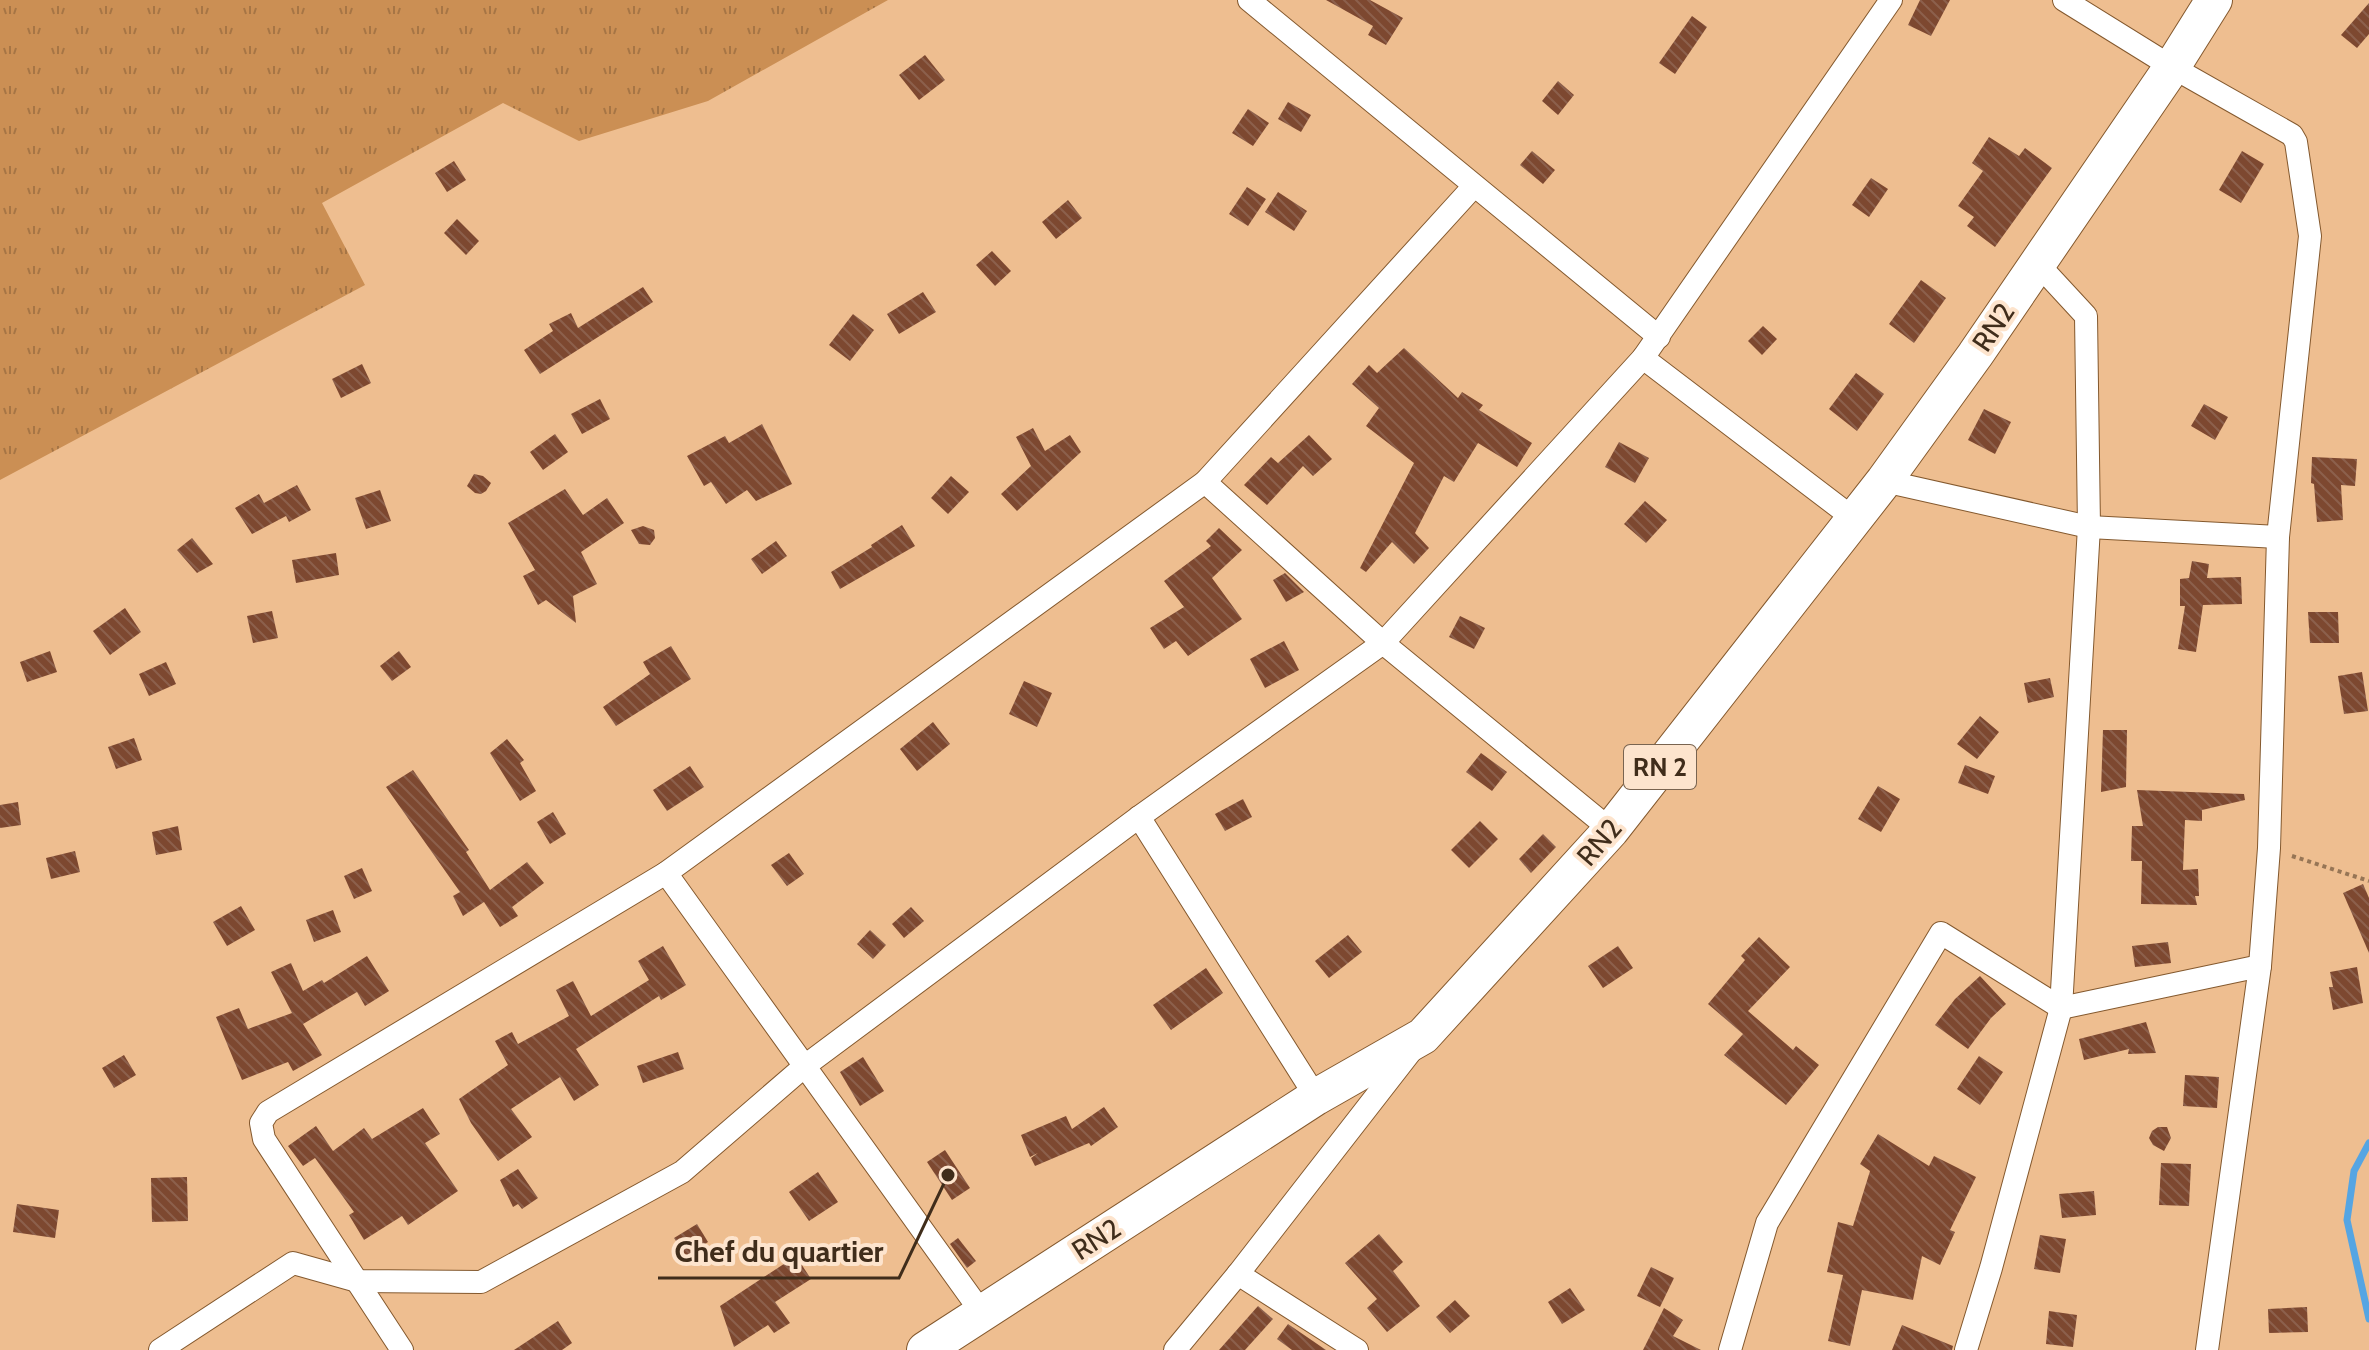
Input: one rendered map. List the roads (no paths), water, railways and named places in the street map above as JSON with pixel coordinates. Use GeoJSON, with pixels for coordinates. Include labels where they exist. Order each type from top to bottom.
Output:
{"type":"FeatureCollection","features":[{"type":"Feature","properties":{"kind":"main road","name":"RN2"},"geometry":{"type":"LineString","coordinates":[[925,1350],[1316,1097],[1423,1036],[1611,830],[1884,481],[2172,67],[2214,0]]}},
{"type":"Feature","properties":{"kind":"street"},"geometry":{"type":"LineString","coordinates":[[1249,0],[1659,337]]}},
{"type":"Feature","properties":{"kind":"street"},"geometry":{"type":"LineString","coordinates":[[160,1350],[293,1263],[357,1281],[481,1282],[682,1172],[806,1065],[1139,817],[1383,643],[1643,358],[1891,0]]}},
{"type":"Feature","properties":{"kind":"street"},"geometry":{"type":"LineString","coordinates":[[2064,0],[2172,67],[2292,135],[2296,142],[2310,236],[2278,537],[2269,848],[2260,966],[2207,1350]]}},
{"type":"Feature","properties":{"kind":"street"},"geometry":{"type":"LineString","coordinates":[[402,1350],[264,1139],[261,1123],[268,1112],[666,873],[1205,482],[1474,186]]}},
{"type":"Feature","properties":{"kind":"street"},"geometry":{"type":"LineString","coordinates":[[1966,1350],[2061,1008],[2089,527],[2086,316],[2037,263]]}},
{"type":"Feature","properties":{"kind":"street"},"geometry":{"type":"LineString","coordinates":[[1643,358],[1853,518]]}},
{"type":"Feature","properties":{"kind":"street"},"geometry":{"type":"LineString","coordinates":[[1884,481],[2089,527],[2278,537]]}},
{"type":"Feature","properties":{"kind":"street"},"geometry":{"type":"LineString","coordinates":[[1205,482],[1383,643],[1611,830]]}},
{"type":"Feature","properties":{"kind":"street"},"geometry":{"type":"LineString","coordinates":[[1139,817],[1316,1097]]}},
{"type":"Feature","properties":{"kind":"street"},"geometry":{"type":"LineString","coordinates":[[666,873],[982,1313]]}},
{"type":"Feature","properties":{"kind":"street"},"geometry":{"type":"LineString","coordinates":[[1730,1350],[1767,1223],[1941,933],[2061,1008],[2260,966]]}},
{"type":"Feature","properties":{"kind":"street"},"geometry":{"type":"LineString","coordinates":[[1175,1350],[1423,1036]]}},
{"type":"Feature","properties":{"kind":"street"},"geometry":{"type":"LineString","coordinates":[[1238,1274],[1357,1350]]}},
{"type":"Feature","properties":{"kind":"waterway"},"geometry":{"type":"LineString","coordinates":[[2369,1143],[2354,1171],[2347,1220],[2369,1319]]}},
{"type":"Feature","properties":{"kind":"place","name":"Chef du quartier"},"geometry":{"type":"Point","coordinates":[948,1175]}}]}
